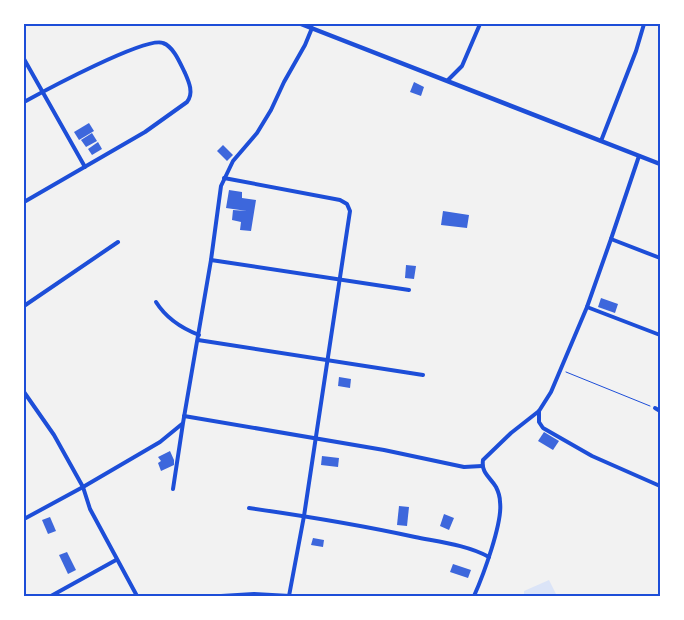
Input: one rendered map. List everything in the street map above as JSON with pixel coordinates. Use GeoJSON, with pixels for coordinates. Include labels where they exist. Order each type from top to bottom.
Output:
{"type":"FeatureCollection","features":[{"type":"Feature","properties":{"kind":"street"},"geometry":{"type":"LineString","coordinates":[[301,24],[660,164]]}},
{"type":"Feature","properties":{"kind":"street"},"geometry":{"type":"LineString","coordinates":[[448,80],[462,66],[480,24]]}},
{"type":"Feature","properties":{"kind":"street"},"geometry":{"type":"LineString","coordinates":[[601,141],[644,24]]}},
{"type":"Feature","properties":{"kind":"street"},"geometry":{"type":"LineString","coordinates":[[173,490],[224,178],[233,161],[272,110],[312,28]]}},
{"type":"Feature","properties":{"kind":"street"},"geometry":{"type":"LineString","coordinates":[[24,102],[43,91],[139,46],[160,42],[170,48],[176,57],[188,79],[191,91],[190,99],[187,102],[146,132],[24,202]]}},
{"type":"Feature","properties":{"kind":"street"},"geometry":{"type":"LineString","coordinates":[[24,59],[84,167]]}},
{"type":"Feature","properties":{"kind":"street"},"geometry":{"type":"LineString","coordinates":[[474,596],[489,557],[500,515],[500,503],[496,487],[485,474],[482,466],[483,460],[539,411],[548,397],[561,370],[612,239],[639,156]]}},
{"type":"Feature","properties":{"kind":"street"},"geometry":{"type":"LineString","coordinates":[[221,596],[254,594],[289,596],[304,516],[338,280],[350,211],[347,204],[340,200],[224,178]]}},
{"type":"Feature","properties":{"kind":"street"},"geometry":{"type":"LineString","coordinates":[[612,239],[660,258]]}},
{"type":"Feature","properties":{"kind":"street"},"geometry":{"type":"LineString","coordinates":[[24,306],[118,242]]}},
{"type":"Feature","properties":{"kind":"street"},"geometry":{"type":"LineString","coordinates":[[211,260],[409,290]]}},
{"type":"Feature","properties":{"kind":"street"},"geometry":{"type":"LineString","coordinates":[[156,302],[178,325],[198,337],[327,361],[423,375]]}},
{"type":"Feature","properties":{"kind":"street"},"geometry":{"type":"LineString","coordinates":[[586,307],[660,335]]}},
{"type":"Feature","properties":{"kind":"street"},"geometry":{"type":"LineString","coordinates":[[24,392],[54,435],[83,487],[90,509],[137,596]]}},
{"type":"Feature","properties":{"kind":"street"},"geometry":{"type":"LineString","coordinates":[[24,404],[29,400]]}},
{"type":"Feature","properties":{"kind":"street"},"geometry":{"type":"LineString","coordinates":[[655,408],[660,411]]}},
{"type":"Feature","properties":{"kind":"street"},"geometry":{"type":"LineString","coordinates":[[539,411],[540,422],[543,428],[592,456],[660,486]]}},
{"type":"Feature","properties":{"kind":"street"},"geometry":{"type":"LineString","coordinates":[[184,416],[315,438],[464,467],[482,466]]}},
{"type":"Feature","properties":{"kind":"street"},"geometry":{"type":"LineString","coordinates":[[24,519],[160,442],[183,424]]}},
{"type":"Feature","properties":{"kind":"street"},"geometry":{"type":"LineString","coordinates":[[249,508],[304,516],[476,550],[489,557]]}},
{"type":"Feature","properties":{"kind":"street"},"geometry":{"type":"LineString","coordinates":[[51,596],[116,560]]}},
{"type":"Feature","properties":{"kind":"path"},"geometry":{"type":"LineString","coordinates":[[561,370],[655,408]]}},
{"type":"Feature","properties":{"kind":"shaded area"},"geometry":{"type":"Polygon","coordinates":[[[549,580],[557,596],[524,596],[524,591],[549,580]]]}},
{"type":"Feature","properties":{"kind":"building"},"geometry":{"type":"Polygon","coordinates":[[[414,82],[424,87],[421,96],[410,92],[414,82]]]}},
{"type":"Feature","properties":{"kind":"building"},"geometry":{"type":"Polygon","coordinates":[[[89,123],[94,131],[79,140],[74,132],[89,123]]]}},
{"type":"Feature","properties":{"kind":"building"},"geometry":{"type":"Polygon","coordinates":[[[92,133],[97,141],[86,147],[81,140],[92,133]]]}},
{"type":"Feature","properties":{"kind":"building"},"geometry":{"type":"Polygon","coordinates":[[[98,142],[102,149],[92,155],[88,149],[98,142]]]}},
{"type":"Feature","properties":{"kind":"building"},"geometry":{"type":"Polygon","coordinates":[[[223,145],[233,155],[227,161],[217,151],[223,145]]]}},
{"type":"Feature","properties":{"kind":"building"},"geometry":{"type":"Polygon","coordinates":[[[229,190],[242,192],[242,198],[256,200],[251,231],[240,230],[241,222],[232,220],[233,210],[247,211],[226,208],[229,190]]]}},
{"type":"Feature","properties":{"kind":"building"},"geometry":{"type":"Polygon","coordinates":[[[443,211],[469,215],[467,228],[441,225],[443,211]]]}},
{"type":"Feature","properties":{"kind":"building"},"geometry":{"type":"Polygon","coordinates":[[[406,265],[416,266],[414,279],[405,278],[406,265]]]}},
{"type":"Feature","properties":{"kind":"building"},"geometry":{"type":"Polygon","coordinates":[[[601,298],[618,304],[615,313],[598,307],[601,298]]]}},
{"type":"Feature","properties":{"kind":"building"},"geometry":{"type":"Polygon","coordinates":[[[339,377],[351,379],[350,388],[338,386],[339,377]]]}},
{"type":"Feature","properties":{"kind":"building"},"geometry":{"type":"Polygon","coordinates":[[[544,432],[559,441],[553,450],[538,441],[544,432]]]}},
{"type":"Feature","properties":{"kind":"building"},"geometry":{"type":"Polygon","coordinates":[[[170,451],[174,465],[161,471],[158,463],[161,461],[158,457],[170,451]]]}},
{"type":"Feature","properties":{"kind":"building"},"geometry":{"type":"Polygon","coordinates":[[[322,456],[339,458],[338,467],[321,465],[322,456]]]}},
{"type":"Feature","properties":{"kind":"building"},"geometry":{"type":"Polygon","coordinates":[[[399,506],[409,507],[407,526],[397,525],[399,506]]]}},
{"type":"Feature","properties":{"kind":"building"},"geometry":{"type":"Polygon","coordinates":[[[444,514],[454,518],[449,530],[440,526],[444,514]]]}},
{"type":"Feature","properties":{"kind":"building"},"geometry":{"type":"Polygon","coordinates":[[[50,517],[56,531],[48,534],[42,520],[50,517]]]}},
{"type":"Feature","properties":{"kind":"building"},"geometry":{"type":"Polygon","coordinates":[[[313,538],[324,540],[323,547],[311,545],[313,538]]]}},
{"type":"Feature","properties":{"kind":"building"},"geometry":{"type":"Polygon","coordinates":[[[67,552],[76,570],[68,574],[59,555],[67,552]]]}},
{"type":"Feature","properties":{"kind":"building"},"geometry":{"type":"Polygon","coordinates":[[[453,564],[471,570],[468,578],[450,572],[453,564]]]}}]}
